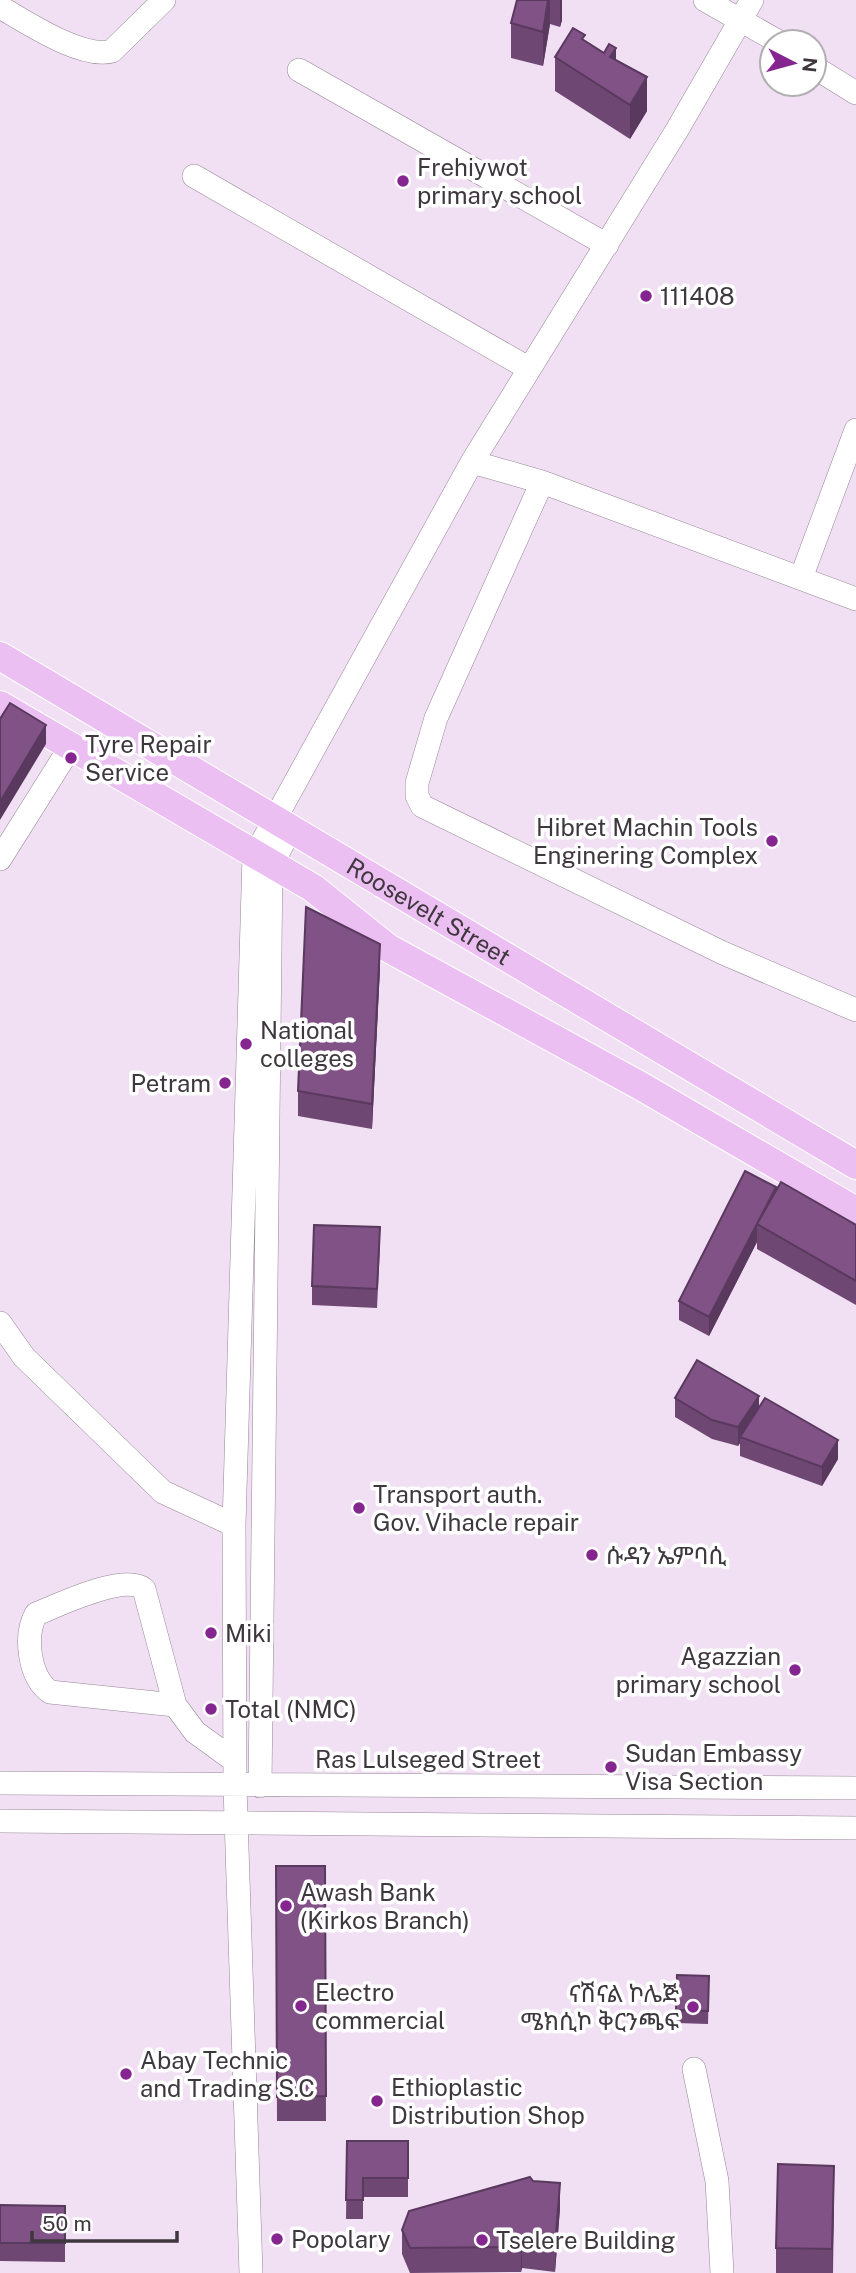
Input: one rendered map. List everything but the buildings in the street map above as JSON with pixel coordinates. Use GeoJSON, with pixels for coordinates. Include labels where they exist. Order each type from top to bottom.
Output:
{"type":"FeatureCollection","features":[{"type":"Feature","properties":{"kind":"main road","name":"Roosevelt Street"},"geometry":{"type":"LineString","coordinates":[[0,656],[856,1165]]}},
{"type":"Feature","properties":{"kind":"main road","name":"Roosevelt Street"},"geometry":{"type":"LineString","coordinates":[[0,705],[313,888],[388,948],[651,1092],[856,1210]]}},
{"type":"Feature","properties":{"kind":"street"},"geometry":{"type":"LineString","coordinates":[[0,6],[30,25],[89,52],[104,53],[112,51],[164,0]]}},
{"type":"Feature","properties":{"kind":"street"},"geometry":{"type":"LineString","coordinates":[[705,0],[748,9],[766,28]]}},
{"type":"Feature","properties":{"kind":"street"},"geometry":{"type":"LineString","coordinates":[[251,2273],[235,1787],[234,1525],[263,861],[472,462],[528,368],[607,245],[748,9]]}},
{"type":"Feature","properties":{"kind":"street"},"geometry":{"type":"LineString","coordinates":[[299,70],[607,245]]}},
{"type":"Feature","properties":{"kind":"street"},"geometry":{"type":"LineString","coordinates":[[828,76],[856,93]]}},
{"type":"Feature","properties":{"kind":"street"},"geometry":{"type":"LineString","coordinates":[[194,176],[528,368]]}},
{"type":"Feature","properties":{"kind":"street"},"geometry":{"type":"LineString","coordinates":[[801,578],[856,430]]}},
{"type":"Feature","properties":{"kind":"street"},"geometry":{"type":"LineString","coordinates":[[472,462],[542,482],[856,599]]}},
{"type":"Feature","properties":{"kind":"street"},"geometry":{"type":"LineString","coordinates":[[542,482],[436,718],[417,783],[416,796],[422,806],[723,953],[856,1010]]}},
{"type":"Feature","properties":{"kind":"street"},"geometry":{"type":"LineString","coordinates":[[0,859],[71,746]]}},
{"type":"Feature","properties":{"kind":"street"},"geometry":{"type":"LineString","coordinates":[[260,1786],[263,861]]}},
{"type":"Feature","properties":{"kind":"street"},"geometry":{"type":"LineString","coordinates":[[0,1323],[24,1357],[163,1492],[234,1525]]}},
{"type":"Feature","properties":{"kind":"street"},"geometry":{"type":"LineString","coordinates":[[175,1705],[50,1692],[37,1681],[30,1647],[31,1623],[36,1614],[128,1582],[137,1583],[144,1588],[175,1705],[195,1732],[235,1761]]}},
{"type":"Feature","properties":{"kind":"street","name":"Ras Lulseged Street"},"geometry":{"type":"LineString","coordinates":[[0,1783],[235,1787],[856,1788]]}},
{"type":"Feature","properties":{"kind":"street"},"geometry":{"type":"LineString","coordinates":[[0,1821],[856,1828]]}},
{"type":"Feature","properties":{"kind":"street"},"geometry":{"type":"LineString","coordinates":[[694,2069],[717,2181],[722,2273]]}},
{"type":"Feature","properties":{"kind":"place","name":"Frehiywot primary school"},"geometry":{"type":"Point","coordinates":[403,181]}},
{"type":"Feature","properties":{"kind":"place","name":"111408"},"geometry":{"type":"Point","coordinates":[646,296]}},
{"type":"Feature","properties":{"kind":"place","name":"Tyre Repair Service"},"geometry":{"type":"Point","coordinates":[71,758]}},
{"type":"Feature","properties":{"kind":"place","name":"Hibret Machin Tools Enginering Complex"},"geometry":{"type":"Point","coordinates":[772,841]}},
{"type":"Feature","properties":{"kind":"place","name":"National colleges"},"geometry":{"type":"Point","coordinates":[246,1044]}},
{"type":"Feature","properties":{"kind":"place","name":"Petram"},"geometry":{"type":"Point","coordinates":[225,1083]}},
{"type":"Feature","properties":{"kind":"place","name":"Transport auth. Gov. Vihacle repair"},"geometry":{"type":"Point","coordinates":[359,1508]}},
{"type":"Feature","properties":{"kind":"place","name":"ሱዳን ኤምባሲ"},"geometry":{"type":"Point","coordinates":[592,1555]}},
{"type":"Feature","properties":{"kind":"place","name":"Miki"},"geometry":{"type":"Point","coordinates":[211,1633]}},
{"type":"Feature","properties":{"kind":"place","name":"Agazzian primary school"},"geometry":{"type":"Point","coordinates":[795,1670]}},
{"type":"Feature","properties":{"kind":"place","name":"Total (NMC)"},"geometry":{"type":"Point","coordinates":[211,1709]}},
{"type":"Feature","properties":{"kind":"place","name":"Sudan Embassy Visa Section"},"geometry":{"type":"Point","coordinates":[611,1767]}},
{"type":"Feature","properties":{"kind":"place","name":"Awash Bank (Kirkos Branch)"},"geometry":{"type":"Point","coordinates":[286,1906]}},
{"type":"Feature","properties":{"kind":"place","name":"Electro commercial"},"geometry":{"type":"Point","coordinates":[301,2006]}},
{"type":"Feature","properties":{"kind":"place","name":"ናሽናል ኮሌጅ ሜክሲኮ ቅርንጫፍ"},"geometry":{"type":"Point","coordinates":[693,2007]}},
{"type":"Feature","properties":{"kind":"place","name":"Abay Technic and Trading S.C"},"geometry":{"type":"Point","coordinates":[126,2074]}},
{"type":"Feature","properties":{"kind":"place","name":"Ethioplastic Distribution Shop"},"geometry":{"type":"Point","coordinates":[377,2101]}},
{"type":"Feature","properties":{"kind":"place","name":"Popolary"},"geometry":{"type":"Point","coordinates":[277,2239]}},
{"type":"Feature","properties":{"kind":"place","name":"Tselere Building"},"geometry":{"type":"Point","coordinates":[482,2240]}}]}
